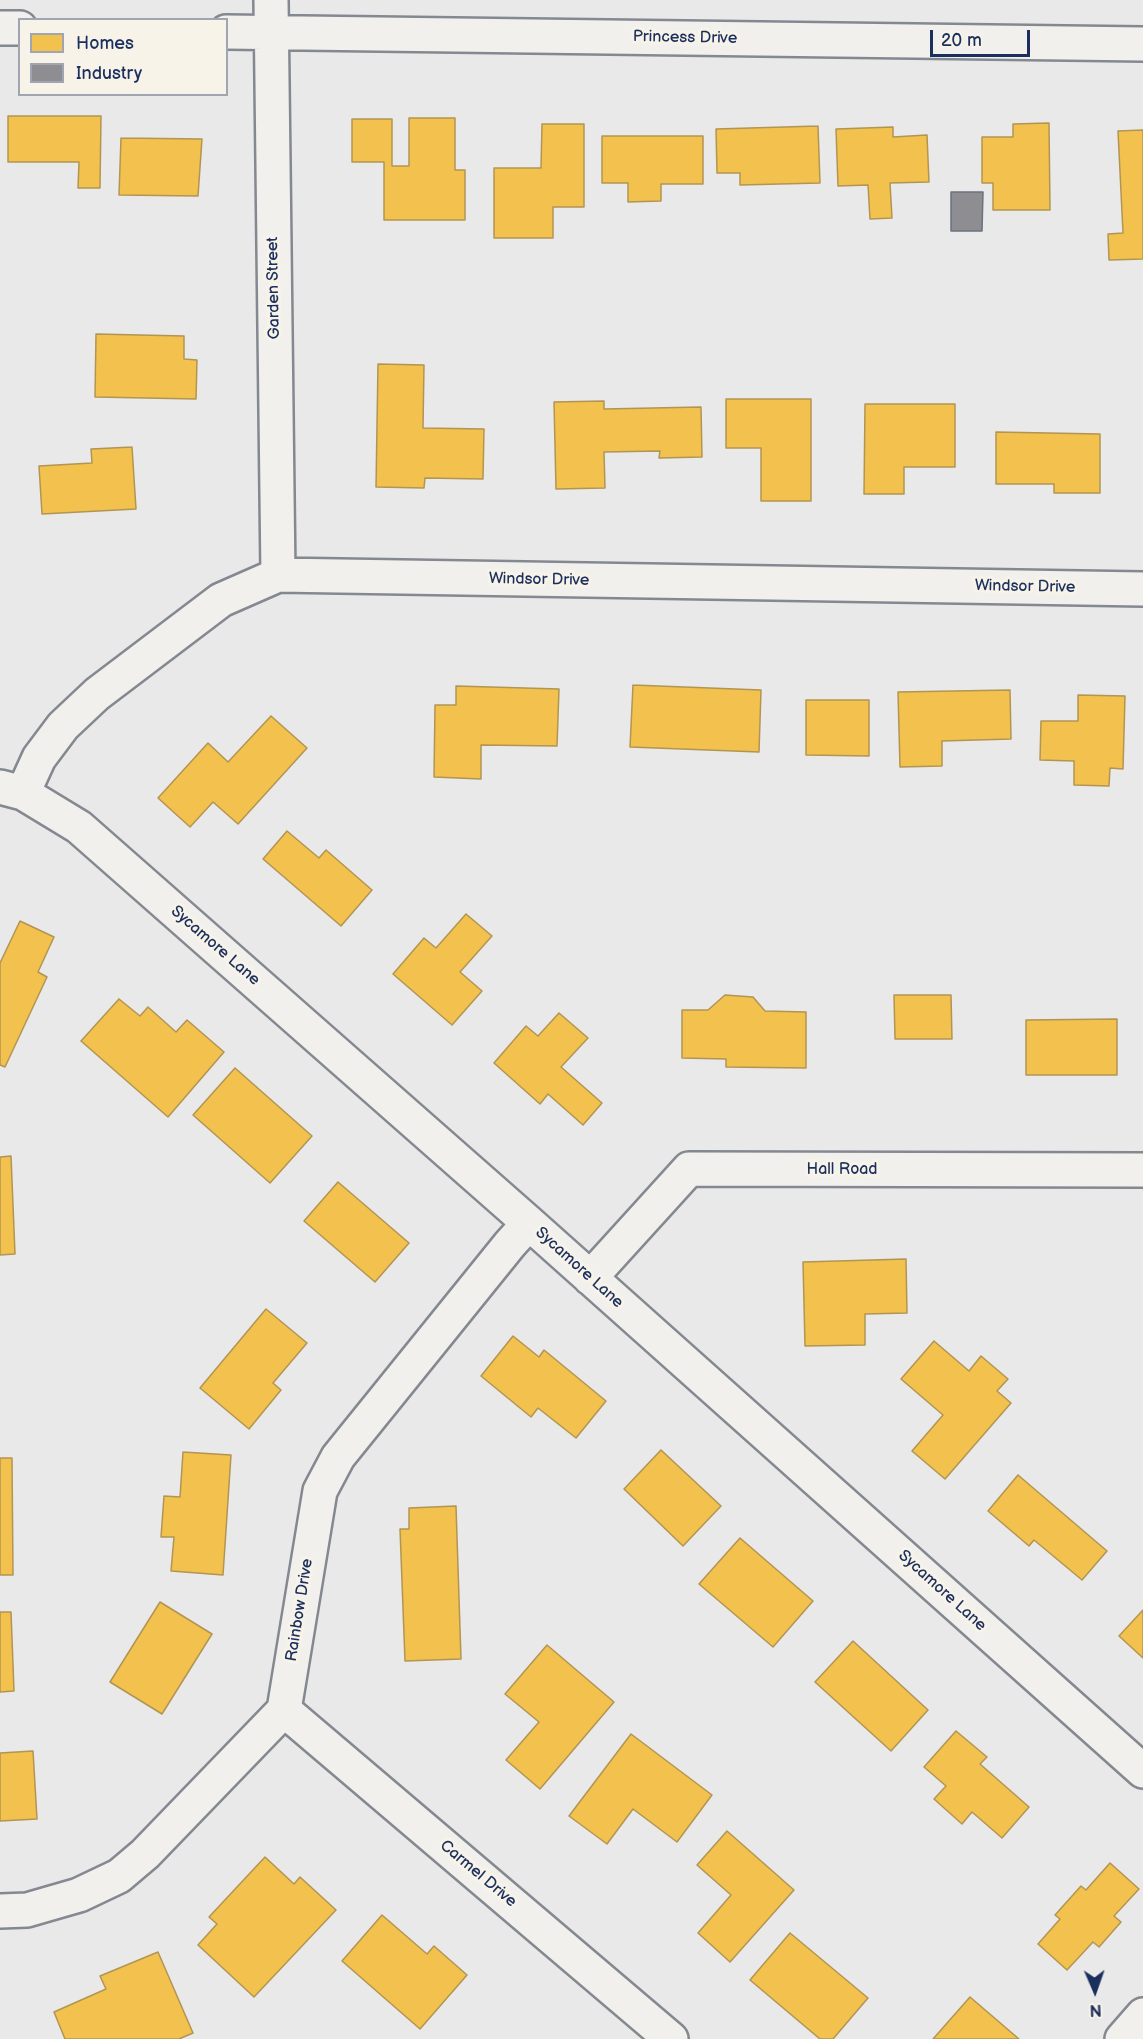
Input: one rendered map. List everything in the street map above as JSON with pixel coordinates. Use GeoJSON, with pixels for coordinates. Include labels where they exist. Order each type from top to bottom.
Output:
{"type":"FeatureCollection","features":[{"type":"Feature","properties":{"kind":"street","name":"Garden Street"},"geometry":{"type":"LineString","coordinates":[[271,0],[278,575]]}},
{"type":"Feature","properties":{"kind":"street"},"geometry":{"type":"LineString","coordinates":[[0,28],[18,28]]}},
{"type":"Feature","properties":{"kind":"street","name":"Princess Drive"},"geometry":{"type":"LineString","coordinates":[[228,32],[1143,44]]}},
{"type":"Feature","properties":{"kind":"street","name":"Windsor Drive"},"geometry":{"type":"LineString","coordinates":[[12,790],[63,726],[97,694],[221,600],[278,575],[1143,589]]}},
{"type":"Feature","properties":{"kind":"street","name":"Sycamore Lane"},"geometry":{"type":"LineString","coordinates":[[12,790],[79,826],[529,1223],[1143,1771]]}},
{"type":"Feature","properties":{"kind":"street","name":"Hall Road"},"geometry":{"type":"LineString","coordinates":[[590,1278],[689,1169],[1143,1170]]}},
{"type":"Feature","properties":{"kind":"street","name":"Rainbow Drive"},"geometry":{"type":"LineString","coordinates":[[284,1710],[320,1491],[338,1457],[502,1253],[529,1223]]}},
{"type":"Feature","properties":{"kind":"street"},"geometry":{"type":"LineString","coordinates":[[0,1911],[27,1910],[79,1894],[119,1876],[145,1854],[284,1710]]}},
{"type":"Feature","properties":{"kind":"street","name":"Carmel Drive"},"geometry":{"type":"LineString","coordinates":[[284,1710],[671,2039]]}},
{"type":"Feature","properties":{"kind":"street"},"geometry":{"type":"LineString","coordinates":[[1122,2039],[1143,2015]]}},
{"type":"Feature","properties":{"kind":"building: Homes"},"geometry":{"type":"Polygon","coordinates":[[[8,116],[101,116],[100,188],[78,188],[79,162],[8,162],[8,116]]]}},
{"type":"Feature","properties":{"kind":"building: Homes"},"geometry":{"type":"Polygon","coordinates":[[[409,118],[455,118],[455,170],[465,170],[465,220],[384,220],[384,162],[352,162],[352,119],[392,119],[392,166],[409,166],[409,118]]]}},
{"type":"Feature","properties":{"kind":"building: Homes"},"geometry":{"type":"Polygon","coordinates":[[[1049,123],[1050,210],[993,210],[993,183],[982,183],[982,137],[1013,137],[1013,124],[1049,123]]]}},
{"type":"Feature","properties":{"kind":"building: Homes"},"geometry":{"type":"Polygon","coordinates":[[[542,124],[584,124],[584,207],[553,207],[553,238],[494,238],[494,168],[541,168],[542,124]]]}},
{"type":"Feature","properties":{"kind":"building: Homes"},"geometry":{"type":"Polygon","coordinates":[[[818,126],[820,183],[740,185],[740,173],[717,173],[716,129],[818,126]]]}},
{"type":"Feature","properties":{"kind":"building: Homes"},"geometry":{"type":"Polygon","coordinates":[[[893,127],[893,137],[927,135],[929,182],[890,183],[892,218],[870,219],[868,185],[838,186],[836,129],[893,127]]]}},
{"type":"Feature","properties":{"kind":"building: Homes"},"geometry":{"type":"Polygon","coordinates":[[[1143,130],[1143,259],[1109,260],[1108,234],[1123,233],[1118,131],[1143,130]]]}},
{"type":"Feature","properties":{"kind":"building: Homes"},"geometry":{"type":"Polygon","coordinates":[[[602,136],[703,136],[703,184],[661,184],[661,201],[628,202],[628,183],[602,183],[602,136]]]}},
{"type":"Feature","properties":{"kind":"building: Homes"},"geometry":{"type":"Polygon","coordinates":[[[121,138],[202,139],[198,196],[119,195],[121,138]]]}},
{"type":"Feature","properties":{"kind":"building: Homes"},"geometry":{"type":"Polygon","coordinates":[[[96,334],[184,336],[184,359],[197,360],[196,399],[95,397],[96,334]]]}},
{"type":"Feature","properties":{"kind":"building: Homes"},"geometry":{"type":"Polygon","coordinates":[[[378,364],[424,365],[423,428],[484,429],[483,479],[425,478],[424,488],[376,487],[378,364]]]}},
{"type":"Feature","properties":{"kind":"building: Homes"},"geometry":{"type":"Polygon","coordinates":[[[726,399],[811,399],[811,501],[761,501],[761,448],[726,448],[726,399]]]}},
{"type":"Feature","properties":{"kind":"building: Homes"},"geometry":{"type":"Polygon","coordinates":[[[604,401],[604,409],[701,407],[702,457],[659,458],[660,451],[604,452],[605,488],[556,489],[554,402],[604,401]]]}},
{"type":"Feature","properties":{"kind":"building: Homes"},"geometry":{"type":"Polygon","coordinates":[[[865,404],[955,404],[955,467],[904,467],[904,494],[864,494],[865,404]]]}},
{"type":"Feature","properties":{"kind":"building: Homes"},"geometry":{"type":"Polygon","coordinates":[[[996,432],[1100,434],[1100,493],[1054,493],[1054,484],[996,484],[996,432]]]}},
{"type":"Feature","properties":{"kind":"building: Homes"},"geometry":{"type":"Polygon","coordinates":[[[132,447],[136,509],[42,514],[39,466],[92,463],[91,449],[132,447]]]}},
{"type":"Feature","properties":{"kind":"building: Homes"},"geometry":{"type":"Polygon","coordinates":[[[633,685],[761,690],[759,752],[630,747],[633,685]]]}},
{"type":"Feature","properties":{"kind":"building: Homes"},"geometry":{"type":"Polygon","coordinates":[[[456,686],[559,689],[557,746],[481,745],[481,779],[434,777],[435,705],[456,705],[456,686]]]}},
{"type":"Feature","properties":{"kind":"building: Homes"},"geometry":{"type":"Polygon","coordinates":[[[1010,690],[1011,739],[942,741],[942,766],[900,767],[898,692],[1010,690]]]}},
{"type":"Feature","properties":{"kind":"building: Homes"},"geometry":{"type":"Polygon","coordinates":[[[1078,695],[1125,696],[1123,769],[1110,768],[1109,786],[1074,785],[1074,761],[1040,760],[1041,721],[1078,721],[1078,695]]]}},
{"type":"Feature","properties":{"kind":"building: Homes"},"geometry":{"type":"Polygon","coordinates":[[[806,700],[869,700],[869,756],[806,755],[806,700]]]}},
{"type":"Feature","properties":{"kind":"building: Homes"},"geometry":{"type":"Polygon","coordinates":[[[271,716],[307,748],[238,824],[213,802],[190,827],[158,798],[208,743],[228,762],[271,716]]]}},
{"type":"Feature","properties":{"kind":"building: Homes"},"geometry":{"type":"Polygon","coordinates":[[[287,831],[319,858],[326,850],[372,890],[341,926],[263,859],[287,831]]]}},
{"type":"Feature","properties":{"kind":"building: Homes"},"geometry":{"type":"Polygon","coordinates":[[[466,914],[492,936],[460,972],[482,991],[452,1025],[393,974],[424,938],[436,948],[466,914]]]}},
{"type":"Feature","properties":{"kind":"building: Homes"},"geometry":{"type":"Polygon","coordinates":[[[20,921],[54,937],[38,972],[47,977],[5,1067],[0,1065],[0,963],[20,921]]]}},
{"type":"Feature","properties":{"kind":"building: Homes"},"geometry":{"type":"Polygon","coordinates":[[[725,995],[753,997],[765,1011],[806,1012],[806,1068],[726,1067],[726,1059],[682,1058],[682,1010],[708,1010],[725,995]]]}},
{"type":"Feature","properties":{"kind":"building: Homes"},"geometry":{"type":"Polygon","coordinates":[[[894,995],[951,995],[952,1039],[895,1039],[894,995]]]}},
{"type":"Feature","properties":{"kind":"building: Homes"},"geometry":{"type":"Polygon","coordinates":[[[119,999],[140,1016],[148,1007],[176,1032],[187,1020],[224,1052],[168,1117],[81,1041],[119,999]]]}},
{"type":"Feature","properties":{"kind":"building: Homes"},"geometry":{"type":"Polygon","coordinates":[[[559,1013],[588,1038],[561,1067],[602,1103],[583,1125],[548,1094],[540,1104],[494,1063],[526,1026],[538,1036],[559,1013]]]}},
{"type":"Feature","properties":{"kind":"building: Homes"},"geometry":{"type":"Polygon","coordinates":[[[1117,1019],[1117,1075],[1026,1075],[1026,1020],[1117,1019]]]}},
{"type":"Feature","properties":{"kind":"building: Homes"},"geometry":{"type":"Polygon","coordinates":[[[235,1068],[312,1136],[270,1183],[193,1115],[235,1068]]]}},
{"type":"Feature","properties":{"kind":"building: Homes"},"geometry":{"type":"Polygon","coordinates":[[[11,1156],[15,1254],[0,1255],[0,1157],[11,1156]]]}},
{"type":"Feature","properties":{"kind":"building: Homes"},"geometry":{"type":"Polygon","coordinates":[[[338,1182],[409,1243],[375,1282],[304,1221],[338,1182]]]}},
{"type":"Feature","properties":{"kind":"building: Homes"},"geometry":{"type":"Polygon","coordinates":[[[906,1259],[907,1313],[865,1314],[865,1345],[805,1346],[803,1262],[906,1259]]]}},
{"type":"Feature","properties":{"kind":"building: Homes"},"geometry":{"type":"Polygon","coordinates":[[[266,1309],[307,1343],[273,1383],[281,1390],[249,1429],[200,1388],[266,1309]]]}},
{"type":"Feature","properties":{"kind":"building: Homes"},"geometry":{"type":"Polygon","coordinates":[[[513,1336],[539,1357],[544,1350],[606,1401],[576,1438],[538,1408],[531,1417],[481,1376],[513,1336]]]}},
{"type":"Feature","properties":{"kind":"building: Homes"},"geometry":{"type":"Polygon","coordinates":[[[934,1341],[969,1371],[981,1356],[1008,1379],[997,1391],[1011,1403],[945,1479],[912,1451],[943,1415],[901,1379],[934,1341]]]}},
{"type":"Feature","properties":{"kind":"building: Homes"},"geometry":{"type":"Polygon","coordinates":[[[661,1450],[721,1506],[683,1546],[624,1489],[661,1450]]]}},
{"type":"Feature","properties":{"kind":"building: Homes"},"geometry":{"type":"Polygon","coordinates":[[[183,1452],[231,1455],[223,1575],[171,1571],[174,1537],[161,1537],[164,1496],[180,1497],[183,1452]]]}},
{"type":"Feature","properties":{"kind":"building: Homes"},"geometry":{"type":"Polygon","coordinates":[[[0,1458],[12,1458],[13,1575],[0,1575],[0,1458]]]}},
{"type":"Feature","properties":{"kind":"building: Homes"},"geometry":{"type":"Polygon","coordinates":[[[1018,1475],[1107,1551],[1082,1580],[1034,1540],[1029,1546],[988,1511],[1018,1475]]]}},
{"type":"Feature","properties":{"kind":"building: Homes"},"geometry":{"type":"Polygon","coordinates":[[[456,1506],[461,1659],[405,1661],[400,1529],[409,1529],[409,1508],[456,1506]]]}},
{"type":"Feature","properties":{"kind":"building: Homes"},"geometry":{"type":"Polygon","coordinates":[[[740,1538],[813,1601],[773,1647],[699,1584],[740,1538]]]}},
{"type":"Feature","properties":{"kind":"building: Homes"},"geometry":{"type":"Polygon","coordinates":[[[160,1602],[212,1634],[162,1714],[110,1682],[160,1602]]]}},
{"type":"Feature","properties":{"kind":"building: Homes"},"geometry":{"type":"Polygon","coordinates":[[[1143,1610],[1143,1658],[1119,1636],[1143,1610]]]}},
{"type":"Feature","properties":{"kind":"building: Homes"},"geometry":{"type":"Polygon","coordinates":[[[0,1612],[11,1612],[14,1691],[0,1692],[0,1612]]]}},
{"type":"Feature","properties":{"kind":"building: Homes"},"geometry":{"type":"Polygon","coordinates":[[[853,1641],[928,1710],[891,1751],[815,1682],[853,1641]]]}},
{"type":"Feature","properties":{"kind":"building: Homes"},"geometry":{"type":"Polygon","coordinates":[[[547,1645],[614,1702],[540,1789],[506,1760],[539,1722],[505,1694],[547,1645]]]}},
{"type":"Feature","properties":{"kind":"building: Homes"},"geometry":{"type":"Polygon","coordinates":[[[956,1731],[987,1757],[980,1764],[1029,1807],[1002,1838],[972,1812],[962,1824],[934,1799],[946,1786],[924,1767],[956,1731]]]}},
{"type":"Feature","properties":{"kind":"building: Homes"},"geometry":{"type":"Polygon","coordinates":[[[631,1734],[712,1795],[677,1842],[633,1809],[607,1844],[569,1816],[631,1734]]]}},
{"type":"Feature","properties":{"kind":"building: Homes"},"geometry":{"type":"Polygon","coordinates":[[[33,1751],[37,1819],[0,1821],[0,1753],[33,1751]]]}},
{"type":"Feature","properties":{"kind":"building: Homes"},"geometry":{"type":"Polygon","coordinates":[[[727,1831],[794,1890],[730,1962],[698,1933],[731,1895],[697,1865],[727,1831]]]}},
{"type":"Feature","properties":{"kind":"building: Homes"},"geometry":{"type":"Polygon","coordinates":[[[265,1857],[294,1884],[300,1877],[336,1910],[254,1997],[198,1945],[217,1924],[209,1917],[265,1857]]]}},
{"type":"Feature","properties":{"kind":"building: Homes"},"geometry":{"type":"Polygon","coordinates":[[[1110,1863],[1139,1889],[1114,1916],[1121,1922],[1099,1947],[1093,1942],[1067,1970],[1038,1944],[1060,1919],[1055,1915],[1081,1886],[1086,1890],[1110,1863]]]}},
{"type":"Feature","properties":{"kind":"building: Homes"},"geometry":{"type":"Polygon","coordinates":[[[382,1915],[427,1954],[434,1946],[467,1975],[420,2029],[342,1961],[382,1915]]]}},
{"type":"Feature","properties":{"kind":"building: Homes"},"geometry":{"type":"Polygon","coordinates":[[[790,1933],[868,1998],[833,2039],[820,2039],[750,1980],[790,1933]]]}},
{"type":"Feature","properties":{"kind":"building: Homes"},"geometry":{"type":"Polygon","coordinates":[[[158,1952],[193,2033],[179,2039],[65,2039],[54,2012],[106,1989],[100,1976],[158,1952]]]}},
{"type":"Feature","properties":{"kind":"building: Homes"},"geometry":{"type":"Polygon","coordinates":[[[970,1997],[1019,2039],[933,2039],[970,1997]]]}},
{"type":"Feature","properties":{"kind":"building: Industry"},"geometry":{"type":"Polygon","coordinates":[[[951,192],[983,192],[982,231],[951,231],[951,192]]]}}]}
